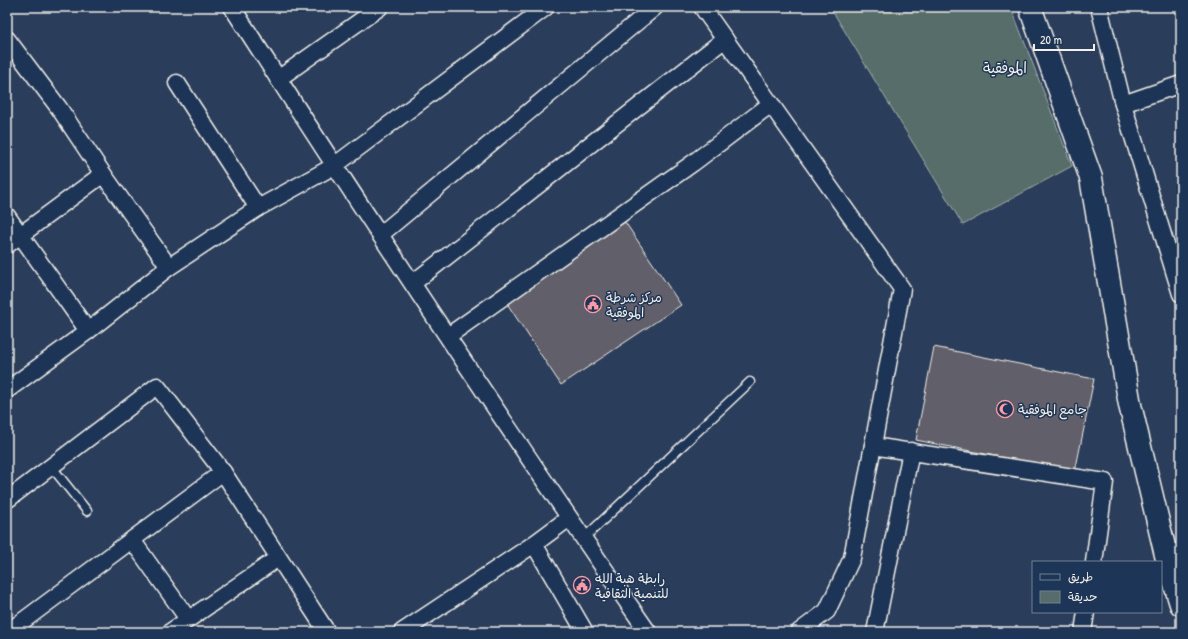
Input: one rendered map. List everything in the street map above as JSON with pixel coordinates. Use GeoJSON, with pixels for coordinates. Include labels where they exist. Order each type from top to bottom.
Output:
{"type":"FeatureCollection","features":[{"type":"Feature","properties":{"kind":"street"},"geometry":{"type":"LineString","coordinates":[[232,7],[334,166],[583,539],[648,632]]}},
{"type":"Feature","properties":{"kind":"street"},"geometry":{"type":"LineString","coordinates":[[278,79],[380,7]]}},
{"type":"Feature","properties":{"kind":"street"},"geometry":{"type":"LineString","coordinates":[[7,390],[170,267],[258,208],[334,166],[546,7]]}},
{"type":"Feature","properties":{"kind":"street"},"geometry":{"type":"LineString","coordinates":[[380,235],[655,7]]}},
{"type":"Feature","properties":{"kind":"street"},"geometry":{"type":"LineString","coordinates":[[702,7],[902,289],[852,558],[827,611],[799,632]]}},
{"type":"Feature","properties":{"kind":"street"},"geometry":{"type":"LineString","coordinates":[[1030,7],[1091,178],[1130,404],[1173,553],[1181,604]]}},
{"type":"Feature","properties":{"kind":"street"},"geometry":{"type":"LineString","coordinates":[[1099,7],[1123,104],[1181,294]]}},
{"type":"Feature","properties":{"kind":"street"},"geometry":{"type":"LineString","coordinates":[[7,39],[59,108],[103,174],[170,267]]}},
{"type":"Feature","properties":{"kind":"street"},"geometry":{"type":"LineString","coordinates":[[413,283],[725,39]]}},
{"type":"Feature","properties":{"kind":"street"},"geometry":{"type":"LineString","coordinates":[[177,83],[258,208]]}},
{"type":"Feature","properties":{"kind":"street"},"geometry":{"type":"LineString","coordinates":[[1123,104],[1181,84]]}},
{"type":"Feature","properties":{"kind":"street"},"geometry":{"type":"LineString","coordinates":[[448,336],[693,163],[771,104]]}},
{"type":"Feature","properties":{"kind":"street"},"geometry":{"type":"LineString","coordinates":[[7,245],[103,174]]}},
{"type":"Feature","properties":{"kind":"street"},"geometry":{"type":"LineString","coordinates":[[7,216],[88,330]]}},
{"type":"Feature","properties":{"kind":"street"},"geometry":{"type":"LineString","coordinates":[[7,500],[157,386],[223,472],[327,632]]}},
{"type":"Feature","properties":{"kind":"street"},"geometry":{"type":"LineString","coordinates":[[873,446],[1106,482],[1094,561]]}},
{"type":"Feature","properties":{"kind":"street"},"geometry":{"type":"LineString","coordinates":[[875,632],[911,451]]}},
{"type":"Feature","properties":{"kind":"street"},"geometry":{"type":"LineString","coordinates":[[8,632],[223,472]]}},
{"type":"Feature","properties":{"kind":"street"},"geometry":{"type":"LineString","coordinates":[[402,632],[534,544],[569,518]]}},
{"type":"Feature","properties":{"kind":"street"},"geometry":{"type":"LineString","coordinates":[[132,540],[188,620]]}},
{"type":"Feature","properties":{"kind":"street"},"geometry":{"type":"LineString","coordinates":[[534,544],[585,632]]}},
{"type":"Feature","properties":{"kind":"street"},"geometry":{"type":"LineString","coordinates":[[170,632],[278,558]]}},
{"type":"Feature","properties":{"kind":"street"},"geometry":{"type":"LineString","coordinates":[[1083,632],[1086,613]]}},
{"type":"Feature","properties":{"kind":"lane"},"geometry":{"type":"LineString","coordinates":[[583,539],[750,382]]}},
{"type":"Feature","properties":{"kind":"lane"},"geometry":{"type":"LineString","coordinates":[[51,466],[87,511]]}},
{"type":"Feature","properties":{"kind":"green space"},"geometry":{"type":"Polygon","coordinates":[[[830,7],[1011,7],[1072,166],[963,225],[830,7]]]}},
{"type":"Feature","properties":{"kind":"building","name":"مركز شرطة الموفقية"},"geometry":{"type":"Polygon","coordinates":[[[625,222],[681,305],[561,385],[506,302],[625,222]]]}},
{"type":"Feature","properties":{"kind":"building","name":"جامع الموفقية"},"geometry":{"type":"Polygon","coordinates":[[[934,347],[1094,379],[1075,472],[916,440],[934,347]]]}},
{"type":"Feature","properties":{"kind":"place","name":"مركز شرطة الموفقية"},"geometry":{"type":"Point","coordinates":[593,304]}},
{"type":"Feature","properties":{"kind":"place","name":"جامع الموفقية"},"geometry":{"type":"Point","coordinates":[1005,409]}},
{"type":"Feature","properties":{"kind":"place","name":"رابطة هبة الله للتنمية الثقافية"},"geometry":{"type":"Point","coordinates":[582,585]}},
{"type":"Feature","properties":{"kind":"district","name":"الموفقية"},"geometry":{"type":"Point","coordinates":[1005,67]}}]}
